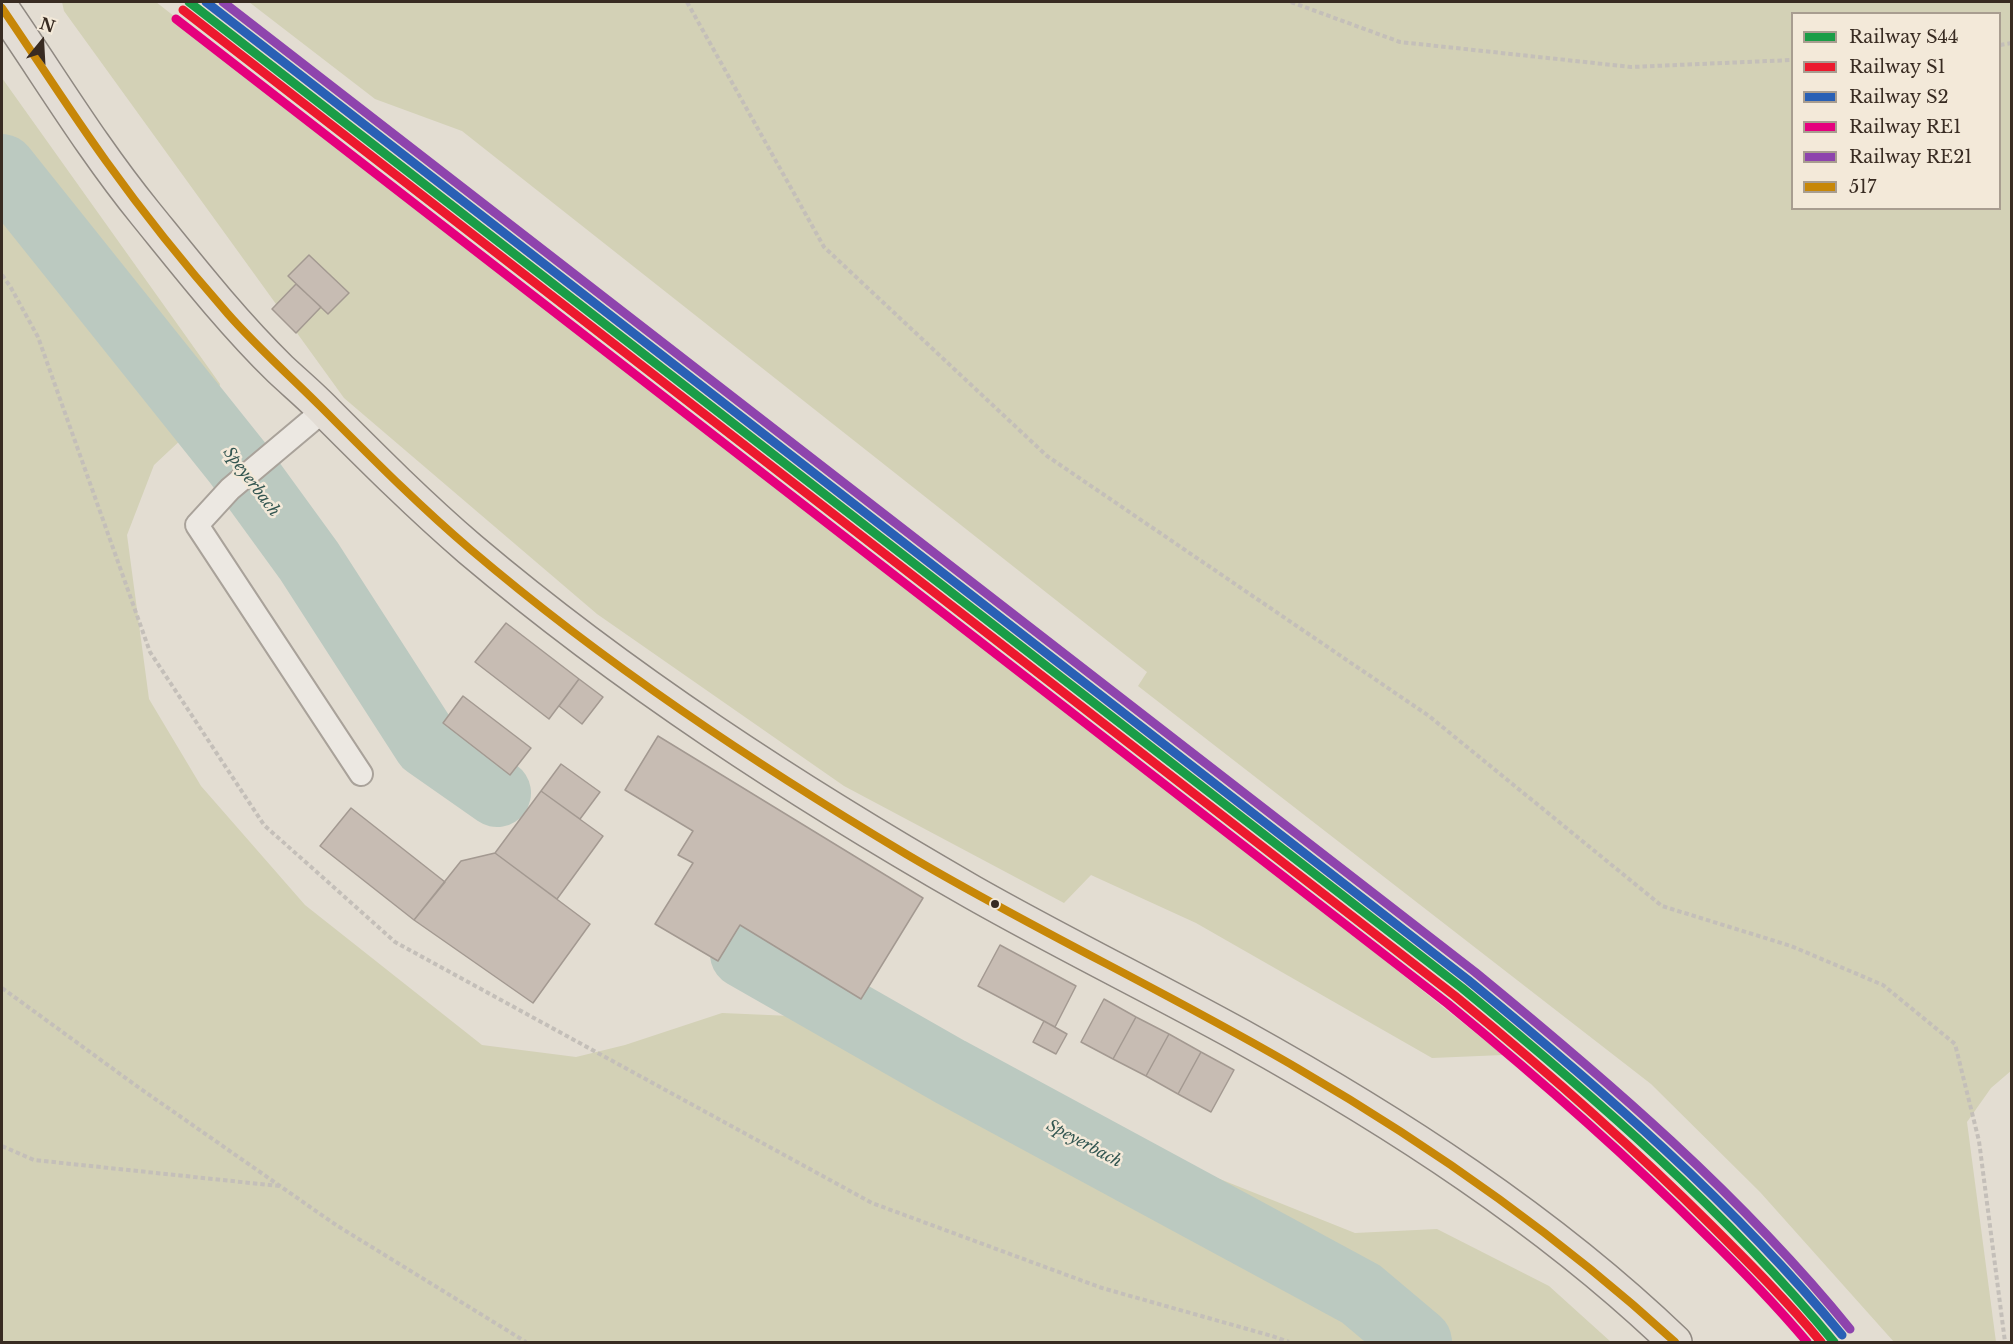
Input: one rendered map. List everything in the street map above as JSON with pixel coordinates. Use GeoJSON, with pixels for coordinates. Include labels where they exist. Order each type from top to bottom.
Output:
{"type":"FeatureCollection","features":[{"type":"Feature","properties":{"kind":"main road"},"geometry":{"type":"LineString","coordinates":[[2,8],[76,119],[141,208],[277,366],[468,547],[580,637],[705,728],[784,780],[976,894],[1242,1036],[1351,1100],[1506,1201],[1650,1318],[1675,1342]]}},
{"type":"Feature","properties":{"kind":"lane"},"geometry":{"type":"LineString","coordinates":[[324,410],[230,489],[197,525],[360,774]]}},
{"type":"Feature","properties":{"kind":"path"},"geometry":{"type":"LineString","coordinates":[[687,2],[824,247],[1047,456],[1429,716],[1662,906],[1791,946],[1883,985],[1954,1044],[1978,1141],[2005,1342]]}},
{"type":"Feature","properties":{"kind":"path"},"geometry":{"type":"LineString","coordinates":[[1291,2],[1400,42],[1631,67],[1791,60]]}},
{"type":"Feature","properties":{"kind":"path"},"geometry":{"type":"LineString","coordinates":[[2,274],[38,338],[150,652],[264,825],[395,942],[872,1203],[1102,1288],[1290,1342]]}},
{"type":"Feature","properties":{"kind":"path"},"geometry":{"type":"LineString","coordinates":[[2,988],[336,1225],[526,1342]]}},
{"type":"Feature","properties":{"kind":"path"},"geometry":{"type":"LineString","coordinates":[[2,1146],[34,1160],[281,1187]]}},
{"type":"Feature","properties":{"kind":"shaded area"},"geometry":{"type":"Polygon","coordinates":[[[62,2],[156,2],[429,216],[777,479],[1059,700],[1503,1055],[1432,1058],[1196,923],[1091,875],[1064,903],[844,786],[597,614],[344,398],[64,11],[62,2]]]}},
{"type":"Feature","properties":{"kind":"shaded area"},"geometry":{"type":"Polygon","coordinates":[[[249,2],[2011,2],[2012,1070],[1991,1088],[1967,1122],[1996,1342],[1894,1342],[1760,1192],[1651,1084],[1138,686],[1147,672],[462,131],[375,99],[249,2]]]}},
{"type":"Feature","properties":{"kind":"shaded area"},"geometry":{"type":"Polygon","coordinates":[[[2,78],[220,384],[216,407],[154,465],[127,535],[149,699],[201,786],[305,905],[482,1045],[576,1057],[625,1045],[722,1013],[814,1017],[1355,1233],[1437,1229],[1549,1286],[1611,1342],[2,1342],[2,78]]]}},
{"type":"Feature","properties":{"kind":"building"},"geometry":{"type":"Polygon","coordinates":[[[309,255],[349,293],[328,314],[288,276],[309,255]]]}},
{"type":"Feature","properties":{"kind":"building"},"geometry":{"type":"Polygon","coordinates":[[[296,284],[321,307],[296,333],[272,309],[296,284]]]}},
{"type":"Feature","properties":{"kind":"building"},"geometry":{"type":"Polygon","coordinates":[[[506,623],[579,679],[549,719],[475,662],[506,623]]]}},
{"type":"Feature","properties":{"kind":"building"},"geometry":{"type":"Polygon","coordinates":[[[579,679],[603,697],[582,724],[559,706],[579,679]]]}},
{"type":"Feature","properties":{"kind":"building"},"geometry":{"type":"Polygon","coordinates":[[[463,696],[531,748],[510,775],[443,723],[463,696]]]}},
{"type":"Feature","properties":{"kind":"building"},"geometry":{"type":"Polygon","coordinates":[[[658,736],[923,898],[861,999],[740,925],[718,961],[655,924],[693,863],[678,855],[693,831],[625,790],[658,736]]]}},
{"type":"Feature","properties":{"kind":"building"},"geometry":{"type":"Polygon","coordinates":[[[561,764],[600,792],[580,819],[541,791],[561,764]]]}},
{"type":"Feature","properties":{"kind":"building"},"geometry":{"type":"Polygon","coordinates":[[[541,791],[603,836],[557,899],[495,853],[541,791]]]}},
{"type":"Feature","properties":{"kind":"building"},"geometry":{"type":"Polygon","coordinates":[[[351,808],[445,882],[414,920],[320,846],[351,808]]]}},
{"type":"Feature","properties":{"kind":"building"},"geometry":{"type":"Polygon","coordinates":[[[495,853],[590,924],[533,1003],[414,920],[461,861],[495,853]]]}},
{"type":"Feature","properties":{"kind":"building"},"geometry":{"type":"Polygon","coordinates":[[[1000,945],[1076,986],[1055,1027],[978,986],[1000,945]]]}},
{"type":"Feature","properties":{"kind":"building"},"geometry":{"type":"Polygon","coordinates":[[[1104,999],[1136,1017],[1113,1059],[1081,1042],[1104,999]]]}},
{"type":"Feature","properties":{"kind":"building"},"geometry":{"type":"Polygon","coordinates":[[[1136,1017],[1169,1034],[1146,1076],[1113,1059],[1136,1017]]]}},
{"type":"Feature","properties":{"kind":"building"},"geometry":{"type":"Polygon","coordinates":[[[1044,1021],[1067,1034],[1056,1054],[1033,1042],[1044,1021]]]}},
{"type":"Feature","properties":{"kind":"building"},"geometry":{"type":"Polygon","coordinates":[[[1169,1034],[1201,1052],[1178,1094],[1146,1076],[1169,1034]]]}},
{"type":"Feature","properties":{"kind":"building"},"geometry":{"type":"Polygon","coordinates":[[[1201,1052],[1234,1070],[1211,1112],[1178,1094],[1201,1052]]]}},
{"type":"Feature","properties":{"kind":"waterway","name":"Speyerbach"},"geometry":{"type":"LineString","coordinates":[[2,168],[237,462],[309,561],[427,744],[497,793]]}},
{"type":"Feature","properties":{"kind":"waterway","name":"Speyerbach"},"geometry":{"type":"LineString","coordinates":[[744,954],[949,1071],[1361,1294],[1418,1342]]}},
{"type":"Feature","properties":{"kind":"rail line","name":"S44"},"geometry":{"type":"LineString","coordinates":[[189,2],[1462,988],[1609,1113],[1703,1200],[1792,1293],[1834,1342]]}},
{"type":"Feature","properties":{"kind":"rail line","name":"S2"},"geometry":{"type":"LineString","coordinates":[[206,2],[1468,980],[1616,1105],[1711,1193],[1800,1286],[1842,1335]]}},
{"type":"Feature","properties":{"kind":"rail line","name":"RE21"},"geometry":{"type":"LineString","coordinates":[[223,2],[1475,972],[1672,1141],[1764,1232],[1850,1329]]}},
{"type":"Feature","properties":{"kind":"rail line","name":"S1"},"geometry":{"type":"LineString","coordinates":[[183,10],[1455,996],[1554,1079],[1650,1166],[1754,1269],[1821,1342]]}},
{"type":"Feature","properties":{"kind":"rail line","name":"RE1"},"geometry":{"type":"LineString","coordinates":[[176,19],[1448,1004],[1547,1087],[1642,1173],[1744,1273],[1807,1342]]}},
{"type":"Feature","properties":{"kind":"transit line","name":"517"},"geometry":{"type":"LineString","coordinates":[[2,8],[120,181],[228,314],[412,497],[521,591],[627,672],[737,748],[849,819],[954,882],[1249,1040],[1397,1129],[1446,1161],[1540,1230],[1631,1303],[1675,1342]]}}]}
